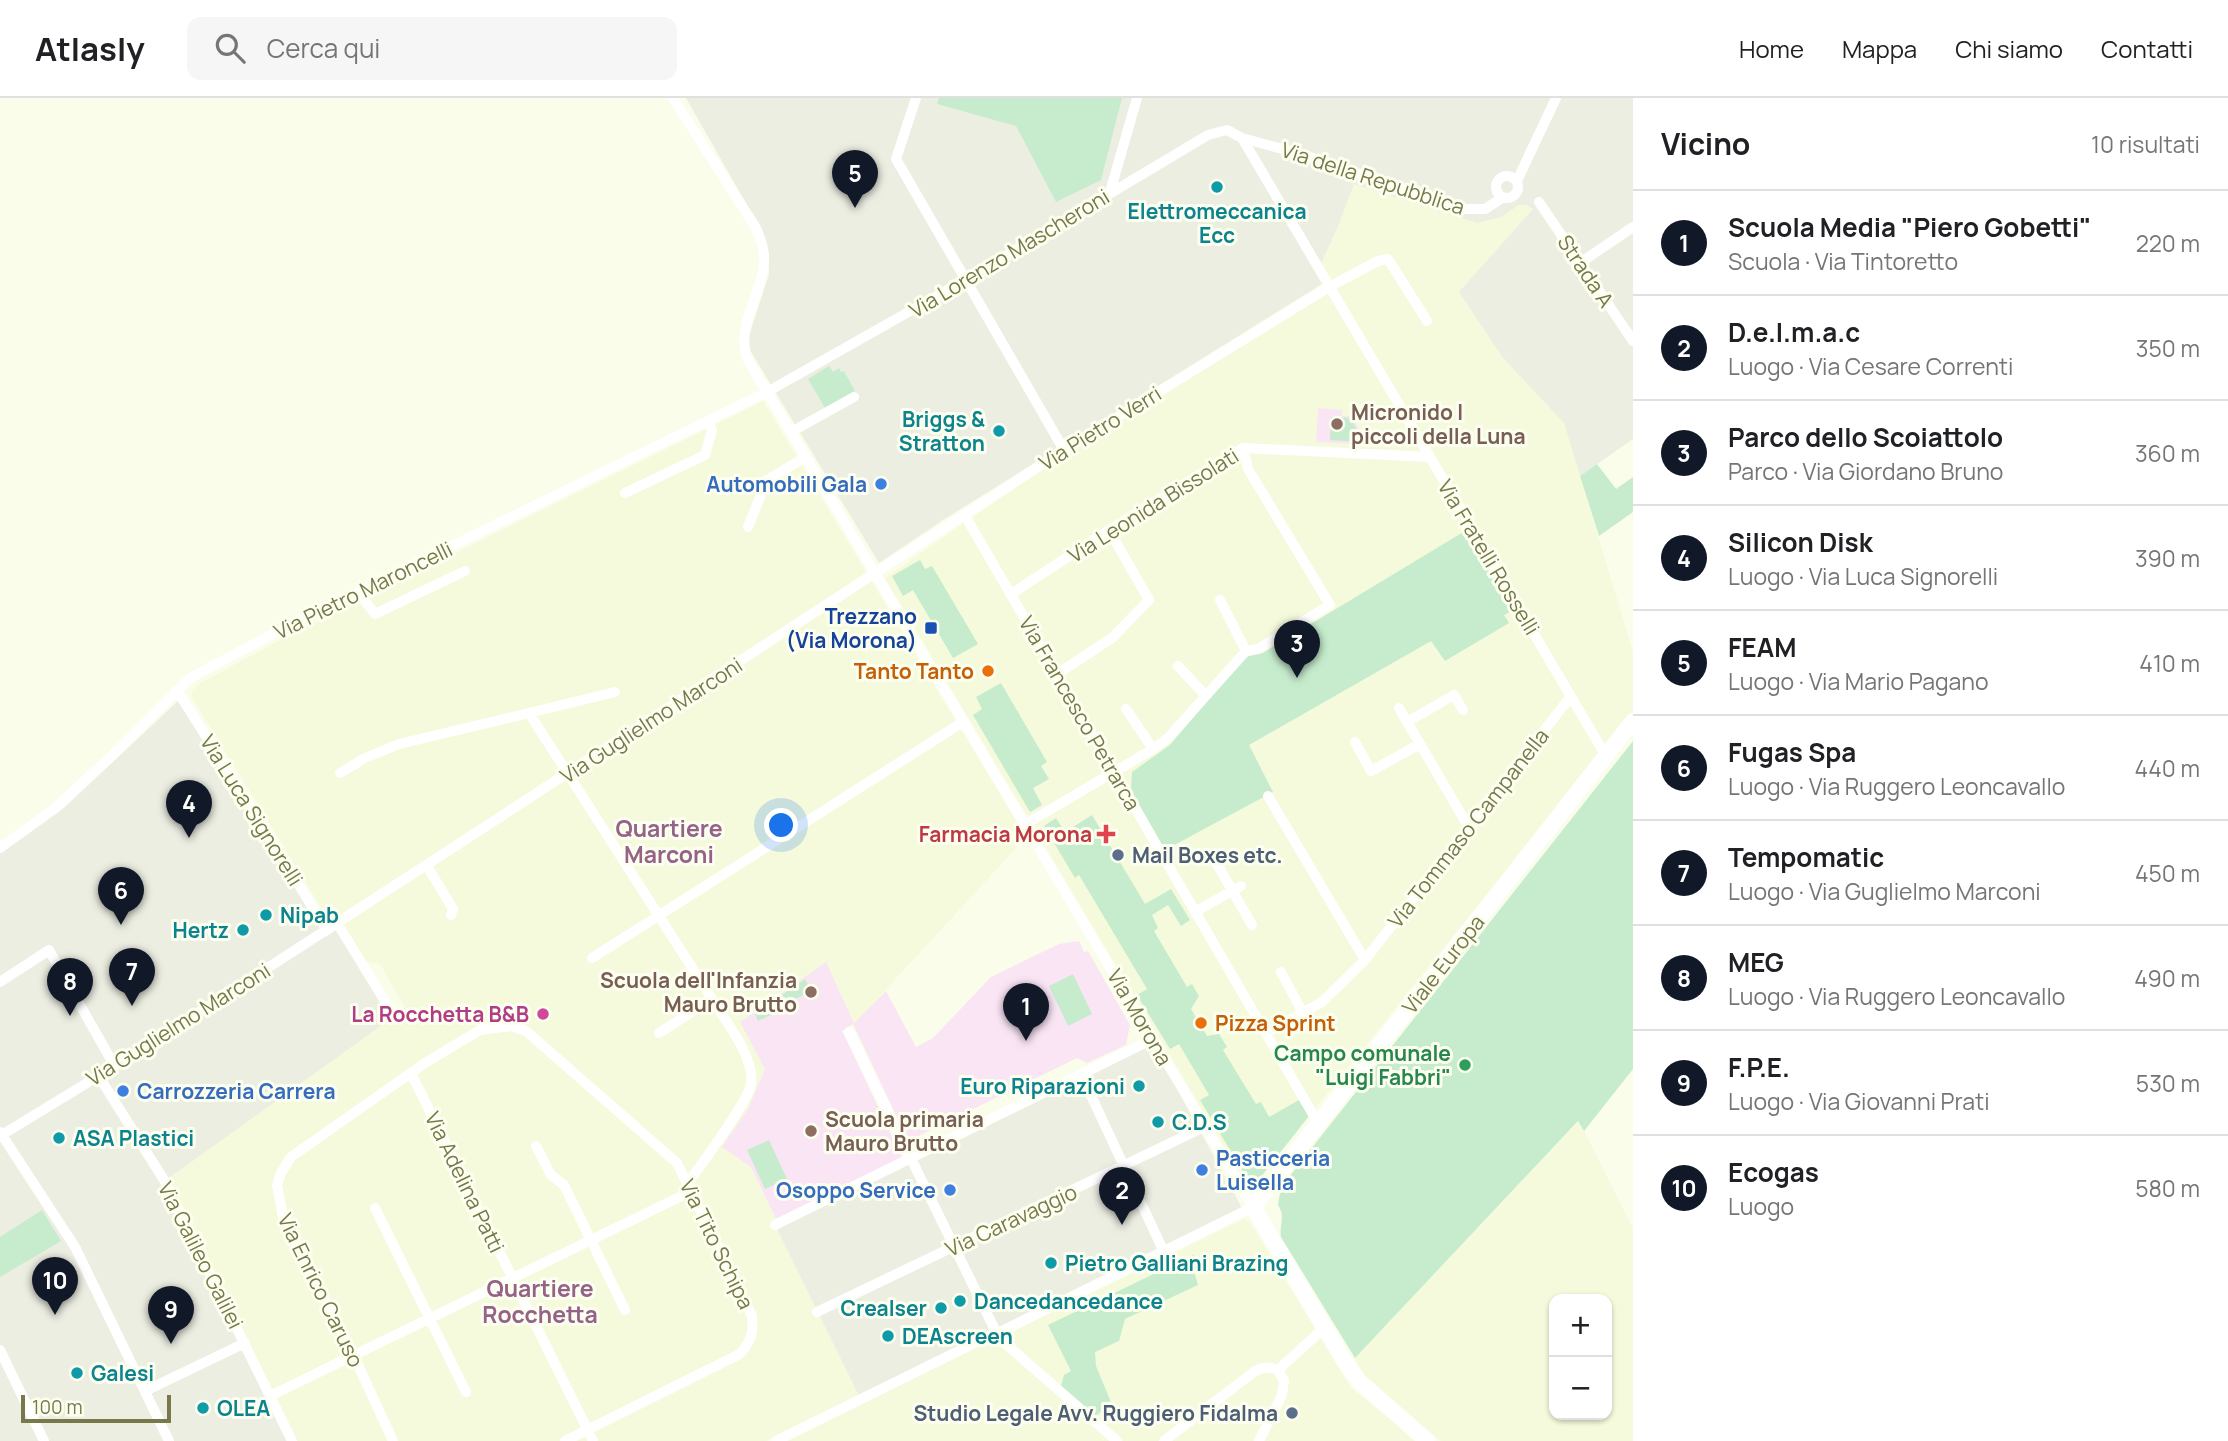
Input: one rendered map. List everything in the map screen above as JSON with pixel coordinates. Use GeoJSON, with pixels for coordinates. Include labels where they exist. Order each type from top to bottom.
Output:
{"type":"FeatureCollection","features":[{"type":"Feature","properties":{"kind":"main road","name":"Viale Europa"},"geometry":{"type":"LineString","coordinates":[[1253,1207],[1633,721]]}},
{"type":"Feature","properties":{"kind":"main road","name":"Via Morona"},"geometry":{"type":"LineString","coordinates":[[1253,1207],[1324,1328],[1359,1381],[1427,1441]]}},
{"type":"Feature","properties":{"kind":"street","name":"Via Morona"},"geometry":{"type":"LineString","coordinates":[[673,98],[757,228],[762,242],[763,269],[743,345],[749,362],[1253,1207]]}},
{"type":"Feature","properties":{"kind":"street"},"geometry":{"type":"LineString","coordinates":[[916,98],[896,159],[1064,450]]}},
{"type":"Feature","properties":{"kind":"street"},"geometry":{"type":"LineString","coordinates":[[1110,192],[1137,98]]}},
{"type":"Feature","properties":{"kind":"street"},"geometry":{"type":"LineString","coordinates":[[1517,181],[1507,176],[1497,181],[1496,188],[1502,198],[1510,198],[1516,194],[1519,187],[1517,181],[1556,98]]}},
{"type":"Feature","properties":{"kind":"street","name":"Via Lorenzo Mascheroni"},"geometry":{"type":"LineString","coordinates":[[767,392],[965,280],[1208,135],[1227,130],[1244,143]]}},
{"type":"Feature","properties":{"kind":"street","name":"Via della Repubblica"},"geometry":{"type":"LineString","coordinates":[[1244,143],[1301,154],[1461,209],[1485,209],[1502,198]]}},
{"type":"Feature","properties":{"kind":"street","name":"Via Fratelli Rosselli"},"geometry":{"type":"LineString","coordinates":[[1244,143],[1606,756]]}},
{"type":"Feature","properties":{"kind":"street","name":"Strada A"},"geometry":{"type":"LineString","coordinates":[[1539,202],[1633,341]]}},
{"type":"Feature","properties":{"kind":"street"},"geometry":{"type":"LineString","coordinates":[[1580,263],[1633,227]]}},
{"type":"Feature","properties":{"kind":"street"},"geometry":{"type":"LineString","coordinates":[[1329,287],[1378,261],[1388,259],[1427,321]]}},
{"type":"Feature","properties":{"kind":"street","name":"Via Pietro Verri"},"geometry":{"type":"LineString","coordinates":[[876,575],[1064,450],[1329,287]]}},
{"type":"Feature","properties":{"kind":"street","name":"Via Pietro Maroncelli"},"geometry":{"type":"LineString","coordinates":[[0,848],[54,809],[190,678],[358,592],[767,392]]}},
{"type":"Feature","properties":{"kind":"street"},"geometry":{"type":"LineString","coordinates":[[791,432],[854,397]]}},
{"type":"Feature","properties":{"kind":"street"},"geometry":{"type":"LineString","coordinates":[[625,492],[705,455],[712,430],[708,421]]}},
{"type":"Feature","properties":{"kind":"street"},"geometry":{"type":"LineString","coordinates":[[1024,825],[1153,749],[1168,738],[1246,651],[1258,649],[1330,605],[1248,469],[1243,448]]}},
{"type":"Feature","properties":{"kind":"street","name":"Via Leonida Bissolati"},"geometry":{"type":"LineString","coordinates":[[1010,594],[1243,448],[1430,457]]}},
{"type":"Feature","properties":{"kind":"street"},"geometry":{"type":"LineString","coordinates":[[748,527],[766,480],[806,457]]}},
{"type":"Feature","properties":{"kind":"street","name":"Via Francesco Petrarca"},"geometry":{"type":"LineString","coordinates":[[964,514],[1318,1123]]}},
{"type":"Feature","properties":{"kind":"street"},"geometry":{"type":"LineString","coordinates":[[1057,674],[1112,638],[1149,600],[1109,530]]}},
{"type":"Feature","properties":{"kind":"street"},"geometry":{"type":"LineString","coordinates":[[358,592],[375,614],[464,571]]}},
{"type":"Feature","properties":{"kind":"street","name":"Via Guglielmo Marconi"},"geometry":{"type":"LineString","coordinates":[[1,1134],[136,1053],[876,575]]}},
{"type":"Feature","properties":{"kind":"street"},"geometry":{"type":"LineString","coordinates":[[1220,600],[1246,651]]}},
{"type":"Feature","properties":{"kind":"street"},"geometry":{"type":"LineString","coordinates":[[1178,666],[1205,695]]}},
{"type":"Feature","properties":{"kind":"street","name":"Via Luca Signorelli"},"geometry":{"type":"LineString","coordinates":[[177,691],[327,930]]}},
{"type":"Feature","properties":{"kind":"street"},"geometry":{"type":"LineString","coordinates":[[340,773],[365,758],[399,744],[615,692]]}},
{"type":"Feature","properties":{"kind":"street"},"geometry":{"type":"LineString","coordinates":[[1407,722],[1454,695],[1463,710]]}},
{"type":"Feature","properties":{"kind":"street","name":"Via Tommaso Campanella"},"geometry":{"type":"LineString","coordinates":[[1266,1033],[1322,1002],[1365,960],[1571,696]]}},
{"type":"Feature","properties":{"kind":"street"},"geometry":{"type":"LineString","coordinates":[[1399,708],[1468,826]]}},
{"type":"Feature","properties":{"kind":"street"},"geometry":{"type":"LineString","coordinates":[[1126,709],[1153,749]]}},
{"type":"Feature","properties":{"kind":"street"},"geometry":{"type":"LineString","coordinates":[[270,1396],[592,1240],[690,1187],[751,1084],[747,1058],[739,1041],[529,713]]}},
{"type":"Feature","properties":{"kind":"street"},"geometry":{"type":"LineString","coordinates":[[592,958],[963,722]]}},
{"type":"Feature","properties":{"kind":"street"},"geometry":{"type":"LineString","coordinates":[[1355,742],[1371,771],[1420,744]]}},
{"type":"Feature","properties":{"kind":"street"},"geometry":{"type":"LineString","coordinates":[[1268,796],[1365,960]]}},
{"type":"Feature","properties":{"kind":"street"},"geometry":{"type":"LineString","coordinates":[[1213,857],[1236,888],[1252,925]]}},
{"type":"Feature","properties":{"kind":"street"},"geometry":{"type":"LineString","coordinates":[[427,866],[453,909],[451,915]]}},
{"type":"Feature","properties":{"kind":"street"},"geometry":{"type":"LineString","coordinates":[[1195,912],[1236,888]]}},
{"type":"Feature","properties":{"kind":"street"},"geometry":{"type":"LineString","coordinates":[[337,923],[391,1011]]}},
{"type":"Feature","properties":{"kind":"street"},"geometry":{"type":"LineString","coordinates":[[0,982],[50,950],[114,1065]]}},
{"type":"Feature","properties":{"kind":"street"},"geometry":{"type":"LineString","coordinates":[[1281,972],[1303,1013]]}},
{"type":"Feature","properties":{"kind":"street"},"geometry":{"type":"LineString","coordinates":[[659,1033],[712,999]]}},
{"type":"Feature","properties":{"kind":"street","name":"Via Tito Schipa"},"geometry":{"type":"LineString","coordinates":[[411,1073],[480,1030],[512,1026],[526,1031],[677,1163],[690,1187],[752,1316],[751,1341],[740,1354],[588,1430]]}},
{"type":"Feature","properties":{"kind":"street"},"geometry":{"type":"LineString","coordinates":[[849,1032],[998,1334],[1117,1441]]}},
{"type":"Feature","properties":{"kind":"street"},"geometry":{"type":"LineString","coordinates":[[775,1225],[1153,1039]]}},
{"type":"Feature","properties":{"kind":"street","name":"Via Adelina Patti"},"geometry":{"type":"LineString","coordinates":[[411,1073],[593,1441]]}},
{"type":"Feature","properties":{"kind":"street","name":"Via Enrico Caruso"},"geometry":{"type":"LineString","coordinates":[[393,1441],[354,1356],[283,1217],[277,1185],[291,1157],[411,1073]]}},
{"type":"Feature","properties":{"kind":"street"},"geometry":{"type":"LineString","coordinates":[[1081,1074],[1164,1252]]}},
{"type":"Feature","properties":{"kind":"street","name":"Via Galileo Galilei"},"geometry":{"type":"LineString","coordinates":[[97,1075],[164,1180],[292,1441]]}},
{"type":"Feature","properties":{"kind":"street","name":"Via Caravaggio"},"geometry":{"type":"LineString","coordinates":[[817,1312],[1204,1127]]}},
{"type":"Feature","properties":{"kind":"street"},"geometry":{"type":"LineString","coordinates":[[1,1134],[75,1247],[169,1441]]}},
{"type":"Feature","properties":{"kind":"street"},"geometry":{"type":"LineString","coordinates":[[536,1146],[551,1175],[564,1185],[625,1310]]}},
{"type":"Feature","properties":{"kind":"street"},"geometry":{"type":"LineString","coordinates":[[776,1441],[1253,1207]]}},
{"type":"Feature","properties":{"kind":"street"},"geometry":{"type":"LineString","coordinates":[[375,1208],[467,1392]]}},
{"type":"Feature","properties":{"kind":"street"},"geometry":{"type":"LineString","coordinates":[[1278,1370],[1324,1328]]}},
{"type":"Feature","properties":{"kind":"street"},"geometry":{"type":"LineString","coordinates":[[145,1391],[245,1343]]}},
{"type":"Feature","properties":{"kind":"street"},"geometry":{"type":"LineString","coordinates":[[0,1350],[44,1441]]}},
{"type":"Feature","properties":{"kind":"street"},"geometry":{"type":"LineString","coordinates":[[1164,1441],[1255,1371],[1273,1367],[1284,1381],[1282,1395],[1259,1441]]}},
{"type":"Feature","properties":{"kind":"street"},"geometry":{"type":"LineString","coordinates":[[565,1441],[588,1430]]}},
{"type":"Feature","properties":{"kind":"shaded area"},"geometry":{"type":"Polygon","coordinates":[[[686,98],[1633,98],[1633,439],[1580,476],[1564,423],[1503,358],[1459,292],[1533,209],[1519,205],[1501,217],[1477,223],[1354,184],[1321,264],[1330,279],[943,520],[879,563],[750,350],[748,339],[769,274],[769,253],[755,219],[686,98]]]}},
{"type":"Feature","properties":{"kind":"shaded area"},"geometry":{"type":"Polygon","coordinates":[[[939,98],[1122,98],[1101,180],[1056,202],[1016,126],[937,104],[939,98]]]}},
{"type":"Feature","properties":{"kind":"shaded area"},"geometry":{"type":"Polygon","coordinates":[[[1354,183],[1477,223],[1501,217],[1519,205],[1533,209],[1460,293],[1503,358],[1564,423],[1633,652],[1633,711],[1260,1178],[1247,1181],[885,578],[1067,452],[1335,289],[1321,264],[1354,183]]]}},
{"type":"Feature","properties":{"kind":"shaded area"},"geometry":{"type":"Polygon","coordinates":[[[829,366],[833,372],[839,368],[841,372],[844,371],[855,391],[825,408],[808,379],[829,366]]]}},
{"type":"Feature","properties":{"kind":"shaded area"},"geometry":{"type":"Polygon","coordinates":[[[763,401],[1019,826],[1011,838],[1016,848],[854,1024],[765,1069],[748,1109],[723,1147],[751,1166],[776,1219],[773,1221],[859,1396],[766,1441],[295,1441],[166,1180],[405,1007],[380,964],[366,961],[330,922],[192,697],[192,691],[200,683],[294,633],[763,401]]]}},
{"type":"Feature","properties":{"kind":"shaded area","name":"Micronido I piccoli della Luna"},"geometry":{"type":"Polygon","coordinates":[[[1318,408],[1342,410],[1342,416],[1352,416],[1360,431],[1359,444],[1316,442],[1318,408]]]}},
{"type":"Feature","properties":{"kind":"shaded area"},"geometry":{"type":"Polygon","coordinates":[[[1331,417],[1351,418],[1358,432],[1357,442],[1330,440],[1331,417]]]}},
{"type":"Feature","properties":{"kind":"shaded area"},"geometry":{"type":"Polygon","coordinates":[[[1597,464],[1616,489],[1633,477],[1633,512],[1599,536],[1580,476],[1597,464]]]}},
{"type":"Feature","properties":{"kind":"shaded area"},"geometry":{"type":"Polygon","coordinates":[[[1465,531],[1512,611],[1504,615],[1509,623],[1445,661],[1431,641],[1249,745],[1273,792],[1165,850],[1131,790],[1132,772],[1170,745],[1245,657],[1263,653],[1465,531]]]}},
{"type":"Feature","properties":{"kind":"shaded area"},"geometry":{"type":"Polygon","coordinates":[[[920,560],[925,569],[932,566],[978,644],[953,658],[913,590],[903,596],[892,576],[920,560]]]}},
{"type":"Feature","properties":{"kind":"shaded area"},"geometry":{"type":"Polygon","coordinates":[[[1001,683],[1047,762],[1041,766],[1049,779],[1033,788],[1042,805],[1030,812],[973,715],[982,709],[976,697],[1001,683]]]}},
{"type":"Feature","properties":{"kind":"shaded area"},"geometry":{"type":"Polygon","coordinates":[[[178,701],[327,936],[338,929],[393,1017],[162,1183],[288,1441],[0,1441],[0,853],[63,809],[178,701]]]}},
{"type":"Feature","properties":{"kind":"shaded area","name":"Campo comunale \"Luigi Fabbri\""},"geometry":{"type":"Polygon","coordinates":[[[1633,741],[1633,1069],[1584,1131],[1578,1121],[1355,1358],[1281,1237],[1282,1217],[1278,1205],[1281,1187],[1633,741]]]}},
{"type":"Feature","properties":{"kind":"shaded area"},"geometry":{"type":"Polygon","coordinates":[[[1092,815],[1145,904],[1171,889],[1190,920],[1181,926],[1168,905],[1152,915],[1158,928],[1154,931],[1187,987],[1192,984],[1199,996],[1191,1009],[1207,1036],[1219,1034],[1227,1047],[1223,1050],[1256,1104],[1261,1102],[1269,1117],[1299,1100],[1309,1116],[1260,1178],[1245,1175],[1200,1100],[1209,1095],[1179,1044],[1170,1049],[1137,995],[1147,989],[1079,875],[1075,878],[1044,826],[1056,818],[1065,832],[1092,815]]]}},
{"type":"Feature","properties":{"kind":"shaded area"},"geometry":{"type":"Polygon","coordinates":[[[1079,941],[1084,952],[1088,951],[1130,1025],[1126,1045],[1087,1063],[1077,1058],[908,1141],[853,1024],[842,1031],[902,1157],[776,1219],[751,1167],[722,1147],[748,1109],[765,1069],[740,1022],[826,962],[854,1023],[886,991],[916,1047],[933,1038],[991,977],[1059,944],[1079,941]]]}},
{"type":"Feature","properties":{"kind":"shaded area"},"geometry":{"type":"Polygon","coordinates":[[[1073,974],[1092,1014],[1068,1026],[1049,986],[1073,974]]]}},
{"type":"Feature","properties":{"kind":"shaded area"},"geometry":{"type":"Polygon","coordinates":[[[805,979],[812,991],[789,1002],[790,1006],[758,1021],[755,1014],[805,979]]]}},
{"type":"Feature","properties":{"kind":"shaded area"},"geometry":{"type":"Polygon","coordinates":[[[1152,1043],[1242,1208],[859,1396],[776,1227],[1152,1043]]]}},
{"type":"Feature","properties":{"kind":"shaded area"},"geometry":{"type":"Polygon","coordinates":[[[1579,1121],[1633,1229],[1633,1441],[1441,1441],[1365,1376],[1355,1358],[1579,1121]]]}},
{"type":"Feature","properties":{"kind":"shaded area"},"geometry":{"type":"Polygon","coordinates":[[[769,1140],[787,1179],[765,1189],[747,1150],[769,1140]]]}},
{"type":"Feature","properties":{"kind":"shaded area"},"geometry":{"type":"Polygon","coordinates":[[[42,1210],[61,1241],[0,1277],[0,1237],[42,1210]]]}},
{"type":"Feature","properties":{"kind":"shaded area"},"geometry":{"type":"Polygon","coordinates":[[[1244,1219],[1250,1222],[1351,1388],[1417,1441],[780,1441],[1026,1325],[1244,1219]]]}},
{"type":"Feature","properties":{"kind":"shaded area"},"geometry":{"type":"Polygon","coordinates":[[[1193,1255],[1196,1262],[1193,1268],[1198,1285],[1125,1319],[1119,1341],[1095,1352],[1096,1366],[1111,1402],[1096,1416],[1061,1386],[1064,1375],[1071,1371],[1048,1325],[1193,1255]]]}},
{"type":"Feature","properties":{"kind":"place","name":"Elettromeccanica Ecc"},"geometry":{"type":"Point","coordinates":[1217,187]}},
{"type":"Feature","properties":{"kind":"place","name":"FEAM"},"geometry":{"type":"Point","coordinates":[855,208]}},
{"type":"Feature","properties":{"kind":"place","name":"Micronido I piccoli della Luna"},"geometry":{"type":"Point","coordinates":[1337,424]}},
{"type":"Feature","properties":{"kind":"place","name":"Briggs & Stratton"},"geometry":{"type":"Point","coordinates":[999,431]}},
{"type":"Feature","properties":{"kind":"place","name":"Automobili Gala"},"geometry":{"type":"Point","coordinates":[881,484]}},
{"type":"Feature","properties":{"kind":"place","name":"Trezzano (Via Morona)"},"geometry":{"type":"Point","coordinates":[931,628]}},
{"type":"Feature","properties":{"kind":"place","name":"Tanto Tanto"},"geometry":{"type":"Point","coordinates":[988,671]}},
{"type":"Feature","properties":{"kind":"place","name":"Parco dello Scoiattolo"},"geometry":{"type":"Point","coordinates":[1297,678]}},
{"type":"Feature","properties":{"kind":"place","name":"Farmacia Morona"},"geometry":{"type":"Point","coordinates":[1106,834]}},
{"type":"Feature","properties":{"kind":"place","name":"Silicon Disk"},"geometry":{"type":"Point","coordinates":[189,838]}},
{"type":"Feature","properties":{"kind":"place","name":"Mail Boxes etc."},"geometry":{"type":"Point","coordinates":[1118,855]}},
{"type":"Feature","properties":{"kind":"place","name":"Nipab"},"geometry":{"type":"Point","coordinates":[266,915]}},
{"type":"Feature","properties":{"kind":"place","name":"Fugas Spa"},"geometry":{"type":"Point","coordinates":[121,925]}},
{"type":"Feature","properties":{"kind":"place","name":"Hertz"},"geometry":{"type":"Point","coordinates":[243,930]}},
{"type":"Feature","properties":{"kind":"place","name":"Scuola dell'Infanzia Mauro Brutto"},"geometry":{"type":"Point","coordinates":[811,992]}},
{"type":"Feature","properties":{"kind":"place","name":"Tempomatic"},"geometry":{"type":"Point","coordinates":[132,1006]}},
{"type":"Feature","properties":{"kind":"place","name":"La Rocchetta B&B"},"geometry":{"type":"Point","coordinates":[543,1014]}},
{"type":"Feature","properties":{"kind":"place","name":"MEG"},"geometry":{"type":"Point","coordinates":[70,1016]}},
{"type":"Feature","properties":{"kind":"place","name":"Pizza Sprint"},"geometry":{"type":"Point","coordinates":[1201,1023]}},
{"type":"Feature","properties":{"kind":"place","name":"Scuola Media \"Piero Gobetti\""},"geometry":{"type":"Point","coordinates":[1026,1041]}},
{"type":"Feature","properties":{"kind":"place","name":"Campo comunale \"Luigi Fabbri\""},"geometry":{"type":"Point","coordinates":[1465,1065]}},
{"type":"Feature","properties":{"kind":"place","name":"Euro Riparazioni"},"geometry":{"type":"Point","coordinates":[1139,1086]}},
{"type":"Feature","properties":{"kind":"place","name":"Carrozzeria Carrera"},"geometry":{"type":"Point","coordinates":[123,1091]}},
{"type":"Feature","properties":{"kind":"place","name":"C.D.S"},"geometry":{"type":"Point","coordinates":[1158,1122]}},
{"type":"Feature","properties":{"kind":"place","name":"Scuola primaria Mauro Brutto"},"geometry":{"type":"Point","coordinates":[811,1131]}},
{"type":"Feature","properties":{"kind":"place","name":"ASA Plastici"},"geometry":{"type":"Point","coordinates":[59,1138]}},
{"type":"Feature","properties":{"kind":"place","name":"Pasticceria Luisella"},"geometry":{"type":"Point","coordinates":[1202,1170]}},
{"type":"Feature","properties":{"kind":"place","name":"Osoppo Service"},"geometry":{"type":"Point","coordinates":[950,1190]}},
{"type":"Feature","properties":{"kind":"place","name":"D.e.l.m.a.c"},"geometry":{"type":"Point","coordinates":[1122,1225]}},
{"type":"Feature","properties":{"kind":"place","name":"Pietro Galliani Brazing"},"geometry":{"type":"Point","coordinates":[1051,1263]}},
{"type":"Feature","properties":{"kind":"place","name":"Dancedancedance"},"geometry":{"type":"Point","coordinates":[960,1301]}},
{"type":"Feature","properties":{"kind":"place","name":"Crealser"},"geometry":{"type":"Point","coordinates":[941,1308]}},
{"type":"Feature","properties":{"kind":"place","name":"Ecogas"},"geometry":{"type":"Point","coordinates":[55,1315]}},
{"type":"Feature","properties":{"kind":"place","name":"DEAscreen"},"geometry":{"type":"Point","coordinates":[888,1336]}},
{"type":"Feature","properties":{"kind":"place","name":"F.P.E."},"geometry":{"type":"Point","coordinates":[171,1344]}},
{"type":"Feature","properties":{"kind":"place","name":"Galesi"},"geometry":{"type":"Point","coordinates":[77,1373]}},
{"type":"Feature","properties":{"kind":"place","name":"OLEA"},"geometry":{"type":"Point","coordinates":[203,1408]}},
{"type":"Feature","properties":{"kind":"place","name":"Studio Legale Avv. Ruggiero Fidalma"},"geometry":{"type":"Point","coordinates":[1292,1413]}},
{"type":"Feature","properties":{"kind":"district","name":"Quartiere Marconi"},"geometry":{"type":"Point","coordinates":[669,841]}},
{"type":"Feature","properties":{"kind":"district","name":"Quartiere Rocchetta"},"geometry":{"type":"Point","coordinates":[540,1301]}}]}
